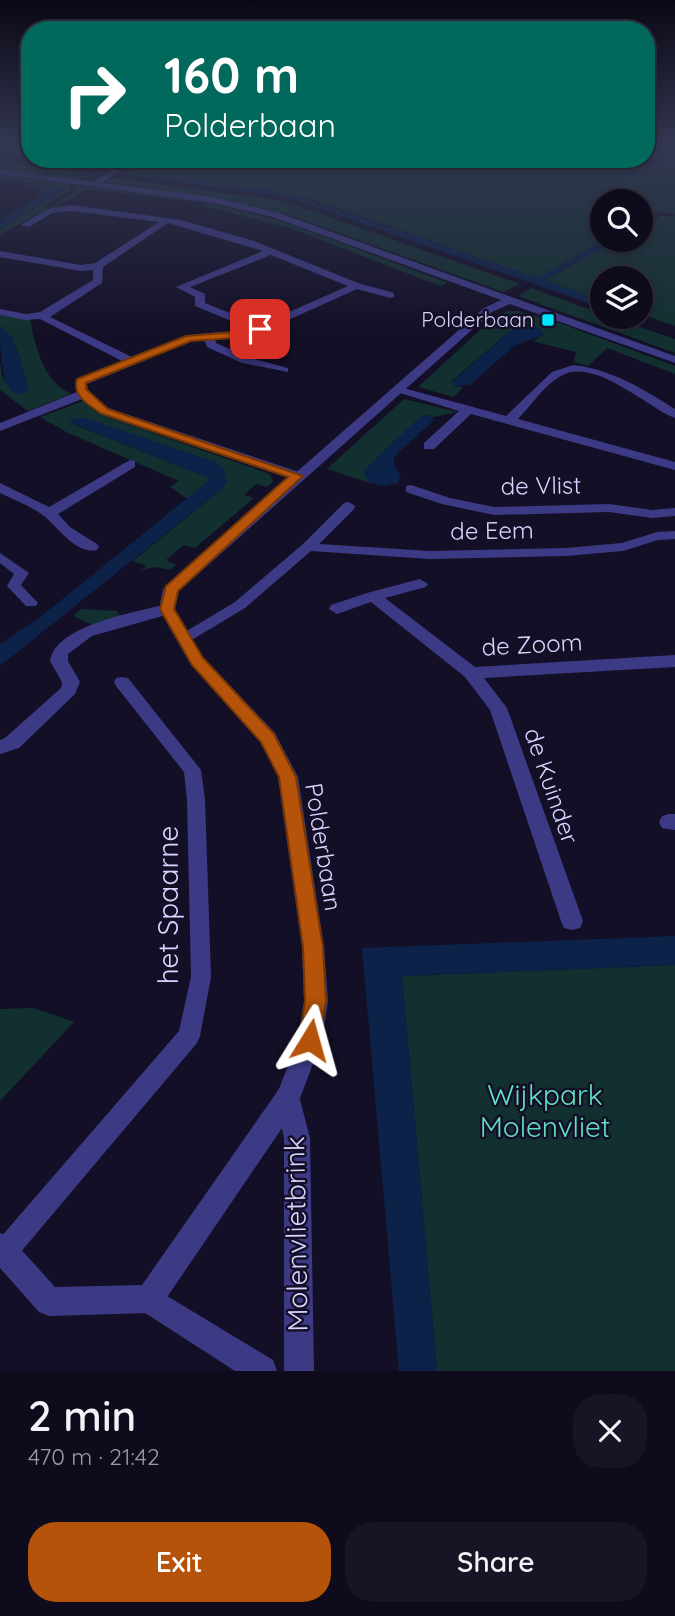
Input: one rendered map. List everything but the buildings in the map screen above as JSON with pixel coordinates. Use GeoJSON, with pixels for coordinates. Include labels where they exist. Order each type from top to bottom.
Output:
{"type":"FeatureCollection","features":[{"type":"Feature","properties":{"kind":"street"},"geometry":{"type":"LineString","coordinates":[[242,207],[276,215],[675,360]]}},
{"type":"Feature","properties":{"kind":"street"},"geometry":{"type":"LineString","coordinates":[[26,225],[50,211],[72,208],[178,222],[220,232],[354,285],[390,295]]}},
{"type":"Feature","properties":{"kind":"street"},"geometry":{"type":"LineString","coordinates":[[0,254],[81,268],[98,266],[165,222]]}},
{"type":"Feature","properties":{"kind":"street"},"geometry":{"type":"LineString","coordinates":[[260,329],[199,304],[201,296],[181,287],[272,251]]}},
{"type":"Feature","properties":{"kind":"street"},"geometry":{"type":"LineString","coordinates":[[0,312],[26,317],[43,315],[98,281],[98,266]]}},
{"type":"Feature","properties":{"kind":"street"},"geometry":{"type":"LineString","coordinates":[[297,476],[104,411],[83,394],[81,382],[190,338],[249,334],[352,289],[354,285]]}},
{"type":"Feature","properties":{"kind":"street"},"geometry":{"type":"LineString","coordinates":[[0,747],[12,743],[69,690],[71,682],[59,661],[60,652],[86,632],[167,609],[171,589],[488,310],[510,300]]}},
{"type":"Feature","properties":{"kind":"street"},"geometry":{"type":"LineString","coordinates":[[43,315],[132,362]]}},
{"type":"Feature","properties":{"kind":"street"},"geometry":{"type":"LineString","coordinates":[[209,336],[211,345],[246,361],[284,370]]}},
{"type":"Feature","properties":{"kind":"street"},"geometry":{"type":"LineString","coordinates":[[510,420],[560,371],[577,370],[616,378],[675,414]]}},
{"type":"Feature","properties":{"kind":"street"},"geometry":{"type":"LineString","coordinates":[[396,390],[674,467]]}},
{"type":"Feature","properties":{"kind":"street"},"geometry":{"type":"LineString","coordinates":[[0,427],[83,394]]}},
{"type":"Feature","properties":{"kind":"street"},"geometry":{"type":"LineString","coordinates":[[429,446],[468,410]]}},
{"type":"Feature","properties":{"kind":"street"},"geometry":{"type":"LineString","coordinates":[[49,513],[130,464]]}},
{"type":"Feature","properties":{"kind":"street"},"geometry":{"type":"LineString","coordinates":[[0,486],[49,513],[65,530],[92,547]]}},
{"type":"Feature","properties":{"kind":"street","name":"de Vlist"},"geometry":{"type":"LineString","coordinates":[[411,489],[446,501],[494,510],[609,508],[652,514],[675,512]]}},
{"type":"Feature","properties":{"kind":"street"},"geometry":{"type":"LineString","coordinates":[[185,638],[240,605],[308,547],[349,506]]}},
{"type":"Feature","properties":{"kind":"street","name":"de Eem"},"geometry":{"type":"LineString","coordinates":[[308,547],[430,555],[566,552],[623,547],[657,536],[675,535]]}},
{"type":"Feature","properties":{"kind":"street"},"geometry":{"type":"LineString","coordinates":[[0,557],[22,573],[15,586],[31,603]]}},
{"type":"Feature","properties":{"kind":"street"},"geometry":{"type":"LineString","coordinates":[[337,609],[420,584]]}},
{"type":"Feature","properties":{"kind":"street","name":"de Zoom"},"geometry":{"type":"LineString","coordinates":[[373,596],[471,673],[675,661]]}},
{"type":"Feature","properties":{"kind":"street","name":"Polderbaan"},"geometry":{"type":"LineString","coordinates":[[149,1299],[288,1097],[310,1040],[316,1001],[313,947],[288,777],[268,738],[197,661],[167,609]]}},
{"type":"Feature","properties":{"kind":"street","name":"de Kuinder"},"geometry":{"type":"LineString","coordinates":[[471,673],[498,708],[572,921]]}},
{"type":"Feature","properties":{"kind":"street","name":"het Spaarne"},"geometry":{"type":"LineString","coordinates":[[3,1249],[190,1036],[201,976],[196,800],[192,770],[122,682]]}},
{"type":"Feature","properties":{"kind":"street","name":"Molenvlietbrink"},"geometry":{"type":"LineString","coordinates":[[288,1097],[297,1138],[299,1371]]}},
{"type":"Feature","properties":{"kind":"street"},"geometry":{"type":"LineString","coordinates":[[3,1249],[49,1302],[149,1299],[262,1371]]}},
{"type":"Feature","properties":{"kind":"green space"},"geometry":{"type":"Polygon","coordinates":[[[37,207],[46,207],[0,235],[0,229],[37,207]]]}},
{"type":"Feature","properties":{"kind":"green space"},"geometry":{"type":"Polygon","coordinates":[[[207,207],[225,207],[285,222],[448,283],[440,286],[293,229],[207,207]]]}},
{"type":"Feature","properties":{"kind":"green space"},"geometry":{"type":"Polygon","coordinates":[[[251,207],[300,207],[520,284],[503,292],[289,215],[251,207]]]}},
{"type":"Feature","properties":{"kind":"green space"},"geometry":{"type":"Polygon","coordinates":[[[334,207],[590,207],[590,248],[537,278],[334,207]]]}},
{"type":"Feature","properties":{"kind":"green space"},"geometry":{"type":"Polygon","coordinates":[[[653,207],[675,207],[675,214],[659,212],[653,215],[653,207]]]}},
{"type":"Feature","properties":{"kind":"green space"},"geometry":{"type":"Polygon","coordinates":[[[660,216],[675,216],[675,326],[653,318],[653,266],[590,266],[590,297],[543,281],[595,252],[653,252],[653,220],[660,216]]]}},
{"type":"Feature","properties":{"kind":"green space"},"geometry":{"type":"Polygon","coordinates":[[[531,288],[590,310],[590,322],[518,296],[531,288]]]}},
{"type":"Feature","properties":{"kind":"green space"},"geometry":{"type":"Polygon","coordinates":[[[507,311],[518,311],[557,322],[675,366],[675,374],[607,348],[588,366],[574,362],[576,352],[532,341],[538,339],[540,329],[525,323],[517,325],[452,381],[455,386],[463,387],[454,397],[418,387],[480,330],[507,311]]]}},
{"type":"Feature","properties":{"kind":"green space"},"geometry":{"type":"Polygon","coordinates":[[[0,315],[30,320],[42,363],[54,381],[71,394],[28,411],[0,390],[0,361],[2,375],[12,392],[21,394],[28,384],[15,345],[0,326],[0,315]]]}},
{"type":"Feature","properties":{"kind":"green space"},"geometry":{"type":"Polygon","coordinates":[[[609,329],[646,329],[675,339],[675,353],[609,329]]]}},
{"type":"Feature","properties":{"kind":"green space"},"geometry":{"type":"Polygon","coordinates":[[[404,399],[458,412],[433,417],[424,415],[364,472],[370,483],[327,469],[404,399]]]}},
{"type":"Feature","properties":{"kind":"green space"},"geometry":{"type":"Polygon","coordinates":[[[83,401],[107,417],[270,474],[273,482],[267,487],[256,484],[244,495],[254,498],[195,548],[184,545],[166,560],[176,565],[170,570],[155,567],[141,570],[146,566],[133,561],[224,487],[215,462],[70,423],[212,479],[188,499],[170,487],[179,481],[68,433],[40,417],[83,401]]]}},
{"type":"Feature","properties":{"kind":"green space"},"geometry":{"type":"Polygon","coordinates":[[[81,609],[117,611],[121,618],[95,626],[73,616],[81,609]]]}},
{"type":"Feature","properties":{"kind":"green space","name":"Wijkpark Molenvliet"},"geometry":{"type":"Polygon","coordinates":[[[675,965],[675,1371],[437,1371],[402,976],[675,965]]]}},
{"type":"Feature","properties":{"kind":"green space"},"geometry":{"type":"Polygon","coordinates":[[[34,1008],[74,1022],[0,1101],[0,1009],[34,1008]]]}},
{"type":"Feature","properties":{"kind":"water"},"geometry":{"type":"Polygon","coordinates":[[[21,207],[36,207],[0,229],[0,220],[21,207]]]}},
{"type":"Feature","properties":{"kind":"water"},"geometry":{"type":"Polygon","coordinates":[[[316,207],[330,207],[537,278],[590,248],[590,252],[595,252],[544,280],[590,297],[590,304],[316,207]]]}},
{"type":"Feature","properties":{"kind":"water"},"geometry":{"type":"Polygon","coordinates":[[[525,323],[540,329],[544,335],[514,346],[470,385],[455,386],[451,383],[517,325],[525,323]]]}},
{"type":"Feature","properties":{"kind":"water"},"geometry":{"type":"Polygon","coordinates":[[[0,326],[12,337],[29,391],[21,394],[12,392],[8,386],[2,361],[0,326]]]}},
{"type":"Feature","properties":{"kind":"water"},"geometry":{"type":"Polygon","coordinates":[[[430,415],[434,420],[394,457],[394,465],[401,476],[398,483],[385,486],[370,483],[364,472],[370,464],[421,416],[430,415]]]}},
{"type":"Feature","properties":{"kind":"water"},"geometry":{"type":"Polygon","coordinates":[[[86,418],[215,462],[223,467],[227,481],[224,487],[0,666],[0,644],[39,618],[211,479],[69,422],[86,418]]]}},
{"type":"Feature","properties":{"kind":"water"},"geometry":{"type":"Polygon","coordinates":[[[675,936],[675,965],[402,976],[437,1371],[399,1371],[362,948],[675,936]]]}},
{"type":"Feature","properties":{"kind":"place","name":"Polderbaan"},"geometry":{"type":"Point","coordinates":[548,320]}},
{"type":"Feature","properties":{"kind":"route"},"geometry":{"type":"LineString","coordinates":[[260,329],[249,334],[190,338],[81,382],[80,389],[104,411],[297,476],[171,589],[167,609],[197,661],[268,738],[288,777],[313,947],[316,1001],[310,1040]]}}]}
